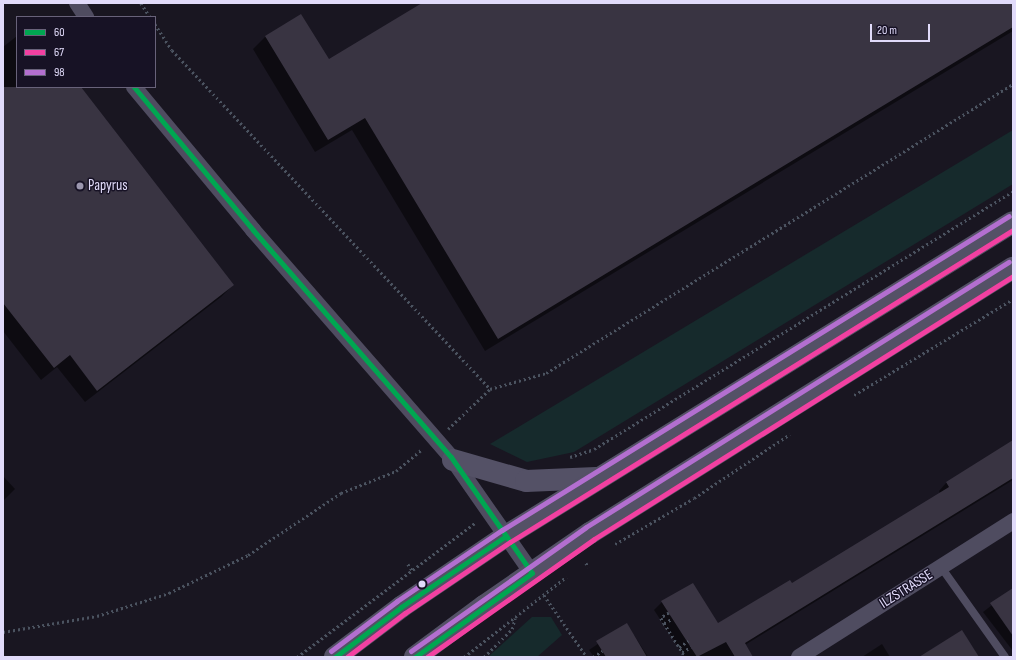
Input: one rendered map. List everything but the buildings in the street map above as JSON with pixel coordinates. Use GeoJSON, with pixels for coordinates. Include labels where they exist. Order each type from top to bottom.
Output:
{"type":"FeatureCollection","features":[{"type":"Feature","properties":{"kind":"main road"},"geometry":{"type":"LineString","coordinates":[[335,657],[401,607],[506,536],[1013,222]]}},
{"type":"Feature","properties":{"kind":"main road"},"geometry":{"type":"LineString","coordinates":[[415,657],[532,573],[711,455],[1013,268]]}},
{"type":"Feature","properties":{"kind":"main road"},"geometry":{"type":"LineString","coordinates":[[453,460],[526,481],[600,477]]}},
{"type":"Feature","properties":{"kind":"street"},"geometry":{"type":"LineString","coordinates":[[77,3],[85,16]]}},
{"type":"Feature","properties":{"kind":"street"},"geometry":{"type":"LineString","coordinates":[[135,88],[253,230],[453,460],[532,573]]}},
{"type":"Feature","properties":{"kind":"street","name":"ILZSTRASSE"},"geometry":{"type":"LineString","coordinates":[[799,657],[1013,521]]}},
{"type":"Feature","properties":{"kind":"lane"},"geometry":{"type":"LineString","coordinates":[[941,567],[1005,657]]}},
{"type":"Feature","properties":{"kind":"path"},"geometry":{"type":"LineString","coordinates":[[141,3],[149,16]]}},
{"type":"Feature","properties":{"kind":"path"},"geometry":{"type":"LineString","coordinates":[[156,26],[172,50],[490,389]]}},
{"type":"Feature","properties":{"kind":"path"},"geometry":{"type":"LineString","coordinates":[[445,431],[490,389],[546,373],[1013,84]]}},
{"type":"Feature","properties":{"kind":"path"},"geometry":{"type":"LineString","coordinates":[[564,458],[594,449],[1013,191]]}},
{"type":"Feature","properties":{"kind":"path"},"geometry":{"type":"LineString","coordinates":[[852,396],[1013,300]]}},
{"type":"Feature","properties":{"kind":"path"},"geometry":{"type":"LineString","coordinates":[[612,546],[694,498],[793,432]]}},
{"type":"Feature","properties":{"kind":"path"},"geometry":{"type":"LineString","coordinates":[[3,632],[97,616],[169,593],[248,555],[341,493],[396,471],[426,446]]}},
{"type":"Feature","properties":{"kind":"path"},"geometry":{"type":"LineString","coordinates":[[297,657],[489,512]]}},
{"type":"Feature","properties":{"kind":"path"},"geometry":{"type":"LineString","coordinates":[[582,566],[593,559]]}},
{"type":"Feature","properties":{"kind":"path"},"geometry":{"type":"LineString","coordinates":[[586,563],[589,567]]}},
{"type":"Feature","properties":{"kind":"path"},"geometry":{"type":"LineString","coordinates":[[408,564],[412,570]]}},
{"type":"Feature","properties":{"kind":"path"},"geometry":{"type":"LineString","coordinates":[[464,657],[572,573]]}},
{"type":"Feature","properties":{"kind":"path"},"geometry":{"type":"LineString","coordinates":[[544,594],[587,657]]}},
{"type":"Feature","properties":{"kind":"path"},"geometry":{"type":"LineString","coordinates":[[669,613],[661,618],[685,657]]}},
{"type":"Feature","properties":{"kind":"path"},"geometry":{"type":"LineString","coordinates":[[484,657],[512,629],[514,618]]}},
{"type":"Feature","properties":{"kind":"path"},"geometry":{"type":"LineString","coordinates":[[664,623],[672,618]]}},
{"type":"Feature","properties":{"kind":"path"},"geometry":{"type":"LineString","coordinates":[[678,647],[688,641]]}},
{"type":"Feature","properties":{"kind":"path"},"geometry":{"type":"LineString","coordinates":[[682,652],[691,647]]}},
{"type":"Feature","properties":{"kind":"path"},"geometry":{"type":"LineString","coordinates":[[593,657],[602,651]]}},
{"type":"Feature","properties":{"kind":"green space"},"geometry":{"type":"Polygon","coordinates":[[[1013,130],[1013,184],[574,452],[527,462],[490,444],[1013,130]]]}},
{"type":"Feature","properties":{"kind":"green space"},"geometry":{"type":"Polygon","coordinates":[[[532,617],[551,617],[562,635],[537,657],[488,657],[532,617]]]}},
{"type":"Feature","properties":{"kind":"transit line","name":"60"},"geometry":{"type":"LineString","coordinates":[[135,88],[253,230],[451,457],[532,573],[415,657]]}},
{"type":"Feature","properties":{"kind":"transit line","name":"98"},"geometry":{"type":"LineString","coordinates":[[331,651],[397,601],[502,530],[1009,216]]}},
{"type":"Feature","properties":{"kind":"transit line","name":"67"},"geometry":{"type":"LineString","coordinates":[[347,657],[405,613],[510,542],[1013,230]]}},
{"type":"Feature","properties":{"kind":"transit line","name":"98"},"geometry":{"type":"LineString","coordinates":[[411,651],[586,527],[1009,262]]}},
{"type":"Feature","properties":{"kind":"transit line","name":"67"},"geometry":{"type":"LineString","coordinates":[[427,657],[594,539],[1013,276]]}},
{"type":"Feature","properties":{"kind":"transit line","name":"60"},"geometry":{"type":"LineString","coordinates":[[335,657],[401,607],[506,536]]}},
{"type":"Feature","properties":{"kind":"place","name":"Papyrus"},"geometry":{"type":"Point","coordinates":[80,186]}}]}
